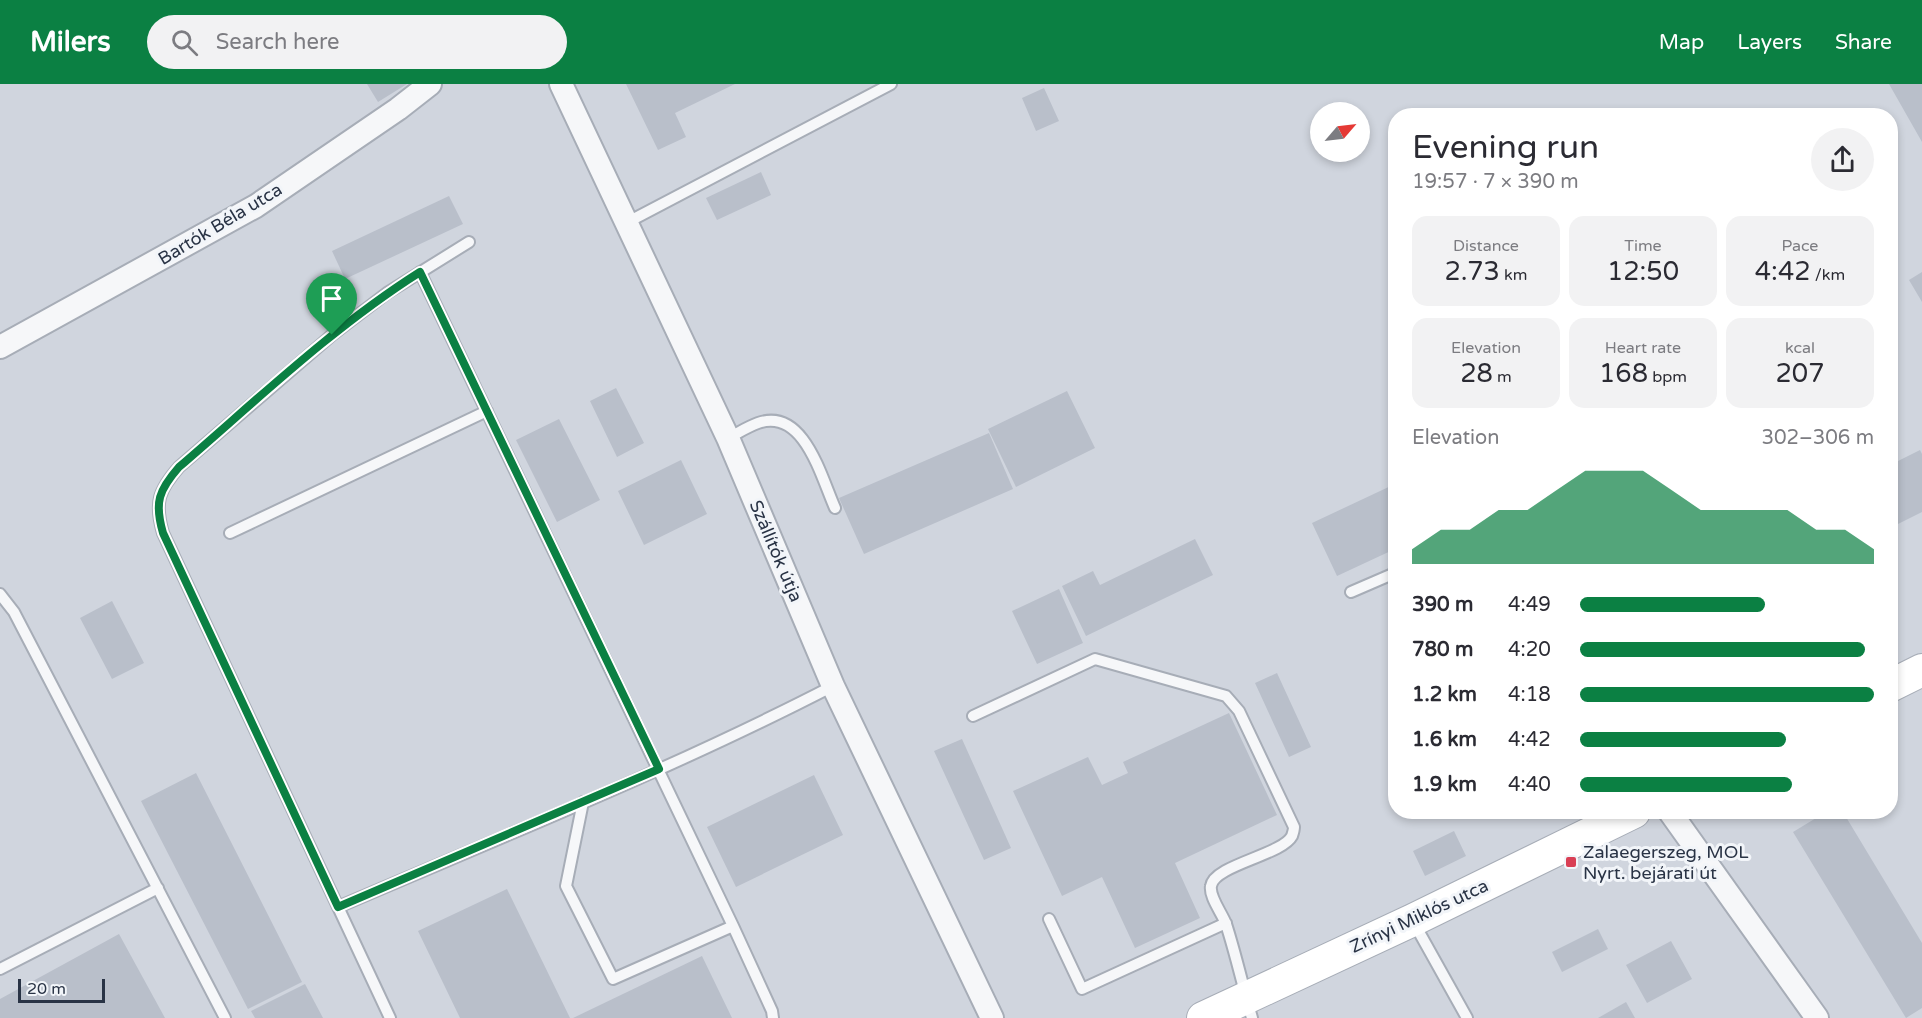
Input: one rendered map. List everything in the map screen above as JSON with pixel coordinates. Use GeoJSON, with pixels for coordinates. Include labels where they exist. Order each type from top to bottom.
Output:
{"type":"FeatureCollection","features":[{"type":"Feature","properties":{"kind":"main road"},"geometry":{"type":"LineString","coordinates":[[1898,682],[1922,670]]}},
{"type":"Feature","properties":{"kind":"main road","name":"Zrínyi Miklós utca"},"geometry":{"type":"LineString","coordinates":[[1203,1018],[1249,1007],[1413,920],[1620,819]]}},
{"type":"Feature","properties":{"kind":"street","name":"Bartók Béla utca"},"geometry":{"type":"LineString","coordinates":[[0,347],[256,206],[398,109],[430,84]]}},
{"type":"Feature","properties":{"kind":"street","name":"Szállítók útja"},"geometry":{"type":"LineString","coordinates":[[561,84],[728,438],[833,686],[992,1018]]}},
{"type":"Feature","properties":{"kind":"street"},"geometry":{"type":"LineString","coordinates":[[1675,819],[1817,1018]]}},
{"type":"Feature","properties":{"kind":"lane"},"geometry":{"type":"LineString","coordinates":[[626,223],[891,84]]}},
{"type":"Feature","properties":{"kind":"lane"},"geometry":{"type":"LineString","coordinates":[[390,1018],[163,533],[158,516],[159,498],[163,486],[179,467],[332,335],[387,293],[469,242]]}},
{"type":"Feature","properties":{"kind":"lane"},"geometry":{"type":"LineString","coordinates":[[420,272],[659,769],[772,1011],[773,1018]]}},
{"type":"Feature","properties":{"kind":"lane"},"geometry":{"type":"LineString","coordinates":[[230,533],[487,411]]}},
{"type":"Feature","properties":{"kind":"lane"},"geometry":{"type":"LineString","coordinates":[[728,438],[759,423],[778,422],[797,430],[807,445],[835,508]]}},
{"type":"Feature","properties":{"kind":"lane"},"geometry":{"type":"LineString","coordinates":[[1351,592],[1388,576]]}},
{"type":"Feature","properties":{"kind":"lane"},"geometry":{"type":"LineString","coordinates":[[0,594],[14,612],[225,1018]]}},
{"type":"Feature","properties":{"kind":"lane"},"geometry":{"type":"LineString","coordinates":[[973,716],[1095,659],[1226,696],[1239,711],[1294,827],[1292,838],[1215,878],[1210,886],[1226,923],[1249,1007]]}},
{"type":"Feature","properties":{"kind":"lane"},"geometry":{"type":"LineString","coordinates":[[338,907],[659,769],[754,726],[833,686]]}},
{"type":"Feature","properties":{"kind":"lane"},"geometry":{"type":"LineString","coordinates":[[583,802],[566,886],[613,979],[733,926]]}},
{"type":"Feature","properties":{"kind":"lane"},"geometry":{"type":"LineString","coordinates":[[0,969],[158,888]]}},
{"type":"Feature","properties":{"kind":"lane"},"geometry":{"type":"LineString","coordinates":[[1049,919],[1082,989],[1226,923]]}},
{"type":"Feature","properties":{"kind":"lane"},"geometry":{"type":"LineString","coordinates":[[1413,920],[1467,1018]]}},
{"type":"Feature","properties":{"kind":"shaded area"},"geometry":{"type":"Polygon","coordinates":[[[0,84],[1922,84],[1922,1018],[0,1018],[0,84]]]}},
{"type":"Feature","properties":{"kind":"building"},"geometry":{"type":"Polygon","coordinates":[[[367,84],[407,84],[378,102],[367,84]]]}},
{"type":"Feature","properties":{"kind":"building"},"geometry":{"type":"Polygon","coordinates":[[[626,84],[735,84],[675,113],[686,137],[658,150],[626,84]]]}},
{"type":"Feature","properties":{"kind":"building"},"geometry":{"type":"Polygon","coordinates":[[[1889,84],[1922,84],[1922,142],[1889,84]]]}},
{"type":"Feature","properties":{"kind":"building"},"geometry":{"type":"Polygon","coordinates":[[[1044,88],[1059,121],[1036,131],[1022,98],[1044,88]]]}},
{"type":"Feature","properties":{"kind":"building"},"geometry":{"type":"Polygon","coordinates":[[[761,172],[771,195],[717,220],[706,198],[761,172]]]}},
{"type":"Feature","properties":{"kind":"building"},"geometry":{"type":"Polygon","coordinates":[[[449,196],[463,224],[345,279],[332,251],[449,196]]]}},
{"type":"Feature","properties":{"kind":"building"},"geometry":{"type":"Polygon","coordinates":[[[1922,272],[1922,302],[1909,280],[1922,272]]]}},
{"type":"Feature","properties":{"kind":"building"},"geometry":{"type":"Polygon","coordinates":[[[616,388],[644,443],[617,457],[590,401],[616,388]]]}},
{"type":"Feature","properties":{"kind":"building"},"geometry":{"type":"Polygon","coordinates":[[[1067,391],[1095,448],[1016,487],[988,429],[1067,391]]]}},
{"type":"Feature","properties":{"kind":"building"},"geometry":{"type":"Polygon","coordinates":[[[559,419],[600,500],[557,522],[516,440],[559,419]]]}},
{"type":"Feature","properties":{"kind":"building"},"geometry":{"type":"Polygon","coordinates":[[[989,433],[1013,489],[864,554],[839,498],[989,433]]]}},
{"type":"Feature","properties":{"kind":"building"},"geometry":{"type":"Polygon","coordinates":[[[1920,450],[1922,454],[1922,512],[1898,524],[1898,461],[1920,450]]]}},
{"type":"Feature","properties":{"kind":"building"},"geometry":{"type":"Polygon","coordinates":[[[681,460],[707,514],[644,545],[618,491],[681,460]]]}},
{"type":"Feature","properties":{"kind":"building"},"geometry":{"type":"Polygon","coordinates":[[[1388,487],[1388,552],[1337,576],[1312,523],[1388,487]]]}},
{"type":"Feature","properties":{"kind":"building"},"geometry":{"type":"Polygon","coordinates":[[[1195,539],[1213,575],[1086,636],[1062,586],[1093,571],[1100,585],[1195,539]]]}},
{"type":"Feature","properties":{"kind":"building"},"geometry":{"type":"Polygon","coordinates":[[[1059,589],[1083,643],[1037,664],[1012,611],[1059,589]]]}},
{"type":"Feature","properties":{"kind":"building"},"geometry":{"type":"Polygon","coordinates":[[[112,601],[144,663],[112,679],[80,618],[112,601]]]}},
{"type":"Feature","properties":{"kind":"building"},"geometry":{"type":"Polygon","coordinates":[[[1277,673],[1311,747],[1289,757],[1255,683],[1277,673]]]}},
{"type":"Feature","properties":{"kind":"building"},"geometry":{"type":"Polygon","coordinates":[[[1229,713],[1277,815],[1175,863],[1200,918],[1135,948],[1102,877],[1062,896],[1013,791],[1088,757],[1102,785],[1128,773],[1123,762],[1229,713]]]}},
{"type":"Feature","properties":{"kind":"building"},"geometry":{"type":"Polygon","coordinates":[[[962,739],[1011,848],[984,860],[934,751],[962,739]]]}},
{"type":"Feature","properties":{"kind":"building"},"geometry":{"type":"Polygon","coordinates":[[[196,773],[302,982],[248,1009],[141,801],[196,773]]]}},
{"type":"Feature","properties":{"kind":"building"},"geometry":{"type":"Polygon","coordinates":[[[814,775],[843,835],[736,887],[707,827],[814,775]]]}},
{"type":"Feature","properties":{"kind":"building"},"geometry":{"type":"Polygon","coordinates":[[[1814,819],[1847,819],[1922,943],[1922,1008],[1906,1018],[1793,832],[1814,819]]]}},
{"type":"Feature","properties":{"kind":"building"},"geometry":{"type":"Polygon","coordinates":[[[1454,831],[1466,856],[1425,876],[1413,851],[1454,831]]]}},
{"type":"Feature","properties":{"kind":"building"},"geometry":{"type":"Polygon","coordinates":[[[507,889],[570,1018],[460,1018],[418,931],[507,889]]]}},
{"type":"Feature","properties":{"kind":"building"},"geometry":{"type":"Polygon","coordinates":[[[1598,929],[1608,949],[1562,972],[1552,952],[1598,929]]]}},
{"type":"Feature","properties":{"kind":"building"},"geometry":{"type":"Polygon","coordinates":[[[119,934],[165,1018],[0,1018],[0,999],[119,934]]]}},
{"type":"Feature","properties":{"kind":"building"},"geometry":{"type":"Polygon","coordinates":[[[1671,941],[1692,979],[1647,1003],[1626,965],[1671,941]]]}},
{"type":"Feature","properties":{"kind":"building"},"geometry":{"type":"Polygon","coordinates":[[[702,956],[732,1018],[573,1018],[702,956]]]}},
{"type":"Feature","properties":{"kind":"building"},"geometry":{"type":"Polygon","coordinates":[[[305,984],[323,1018],[255,1018],[251,1011],[305,984]]]}},
{"type":"Feature","properties":{"kind":"building"},"geometry":{"type":"Polygon","coordinates":[[[1626,1002],[1635,1018],[1598,1018],[1626,1002]]]}},
{"type":"Feature","properties":{"kind":"place","name":"Zalaegerszeg, MOL Nyrt. bejárati út"},"geometry":{"type":"Point","coordinates":[1571,862]}},
{"type":"Feature","properties":{"kind":"route"},"geometry":{"type":"LineString","coordinates":[[420,272],[659,769],[338,907],[163,533],[158,516],[159,498],[163,486],[179,467],[332,335],[387,293],[420,272]]}}]}
